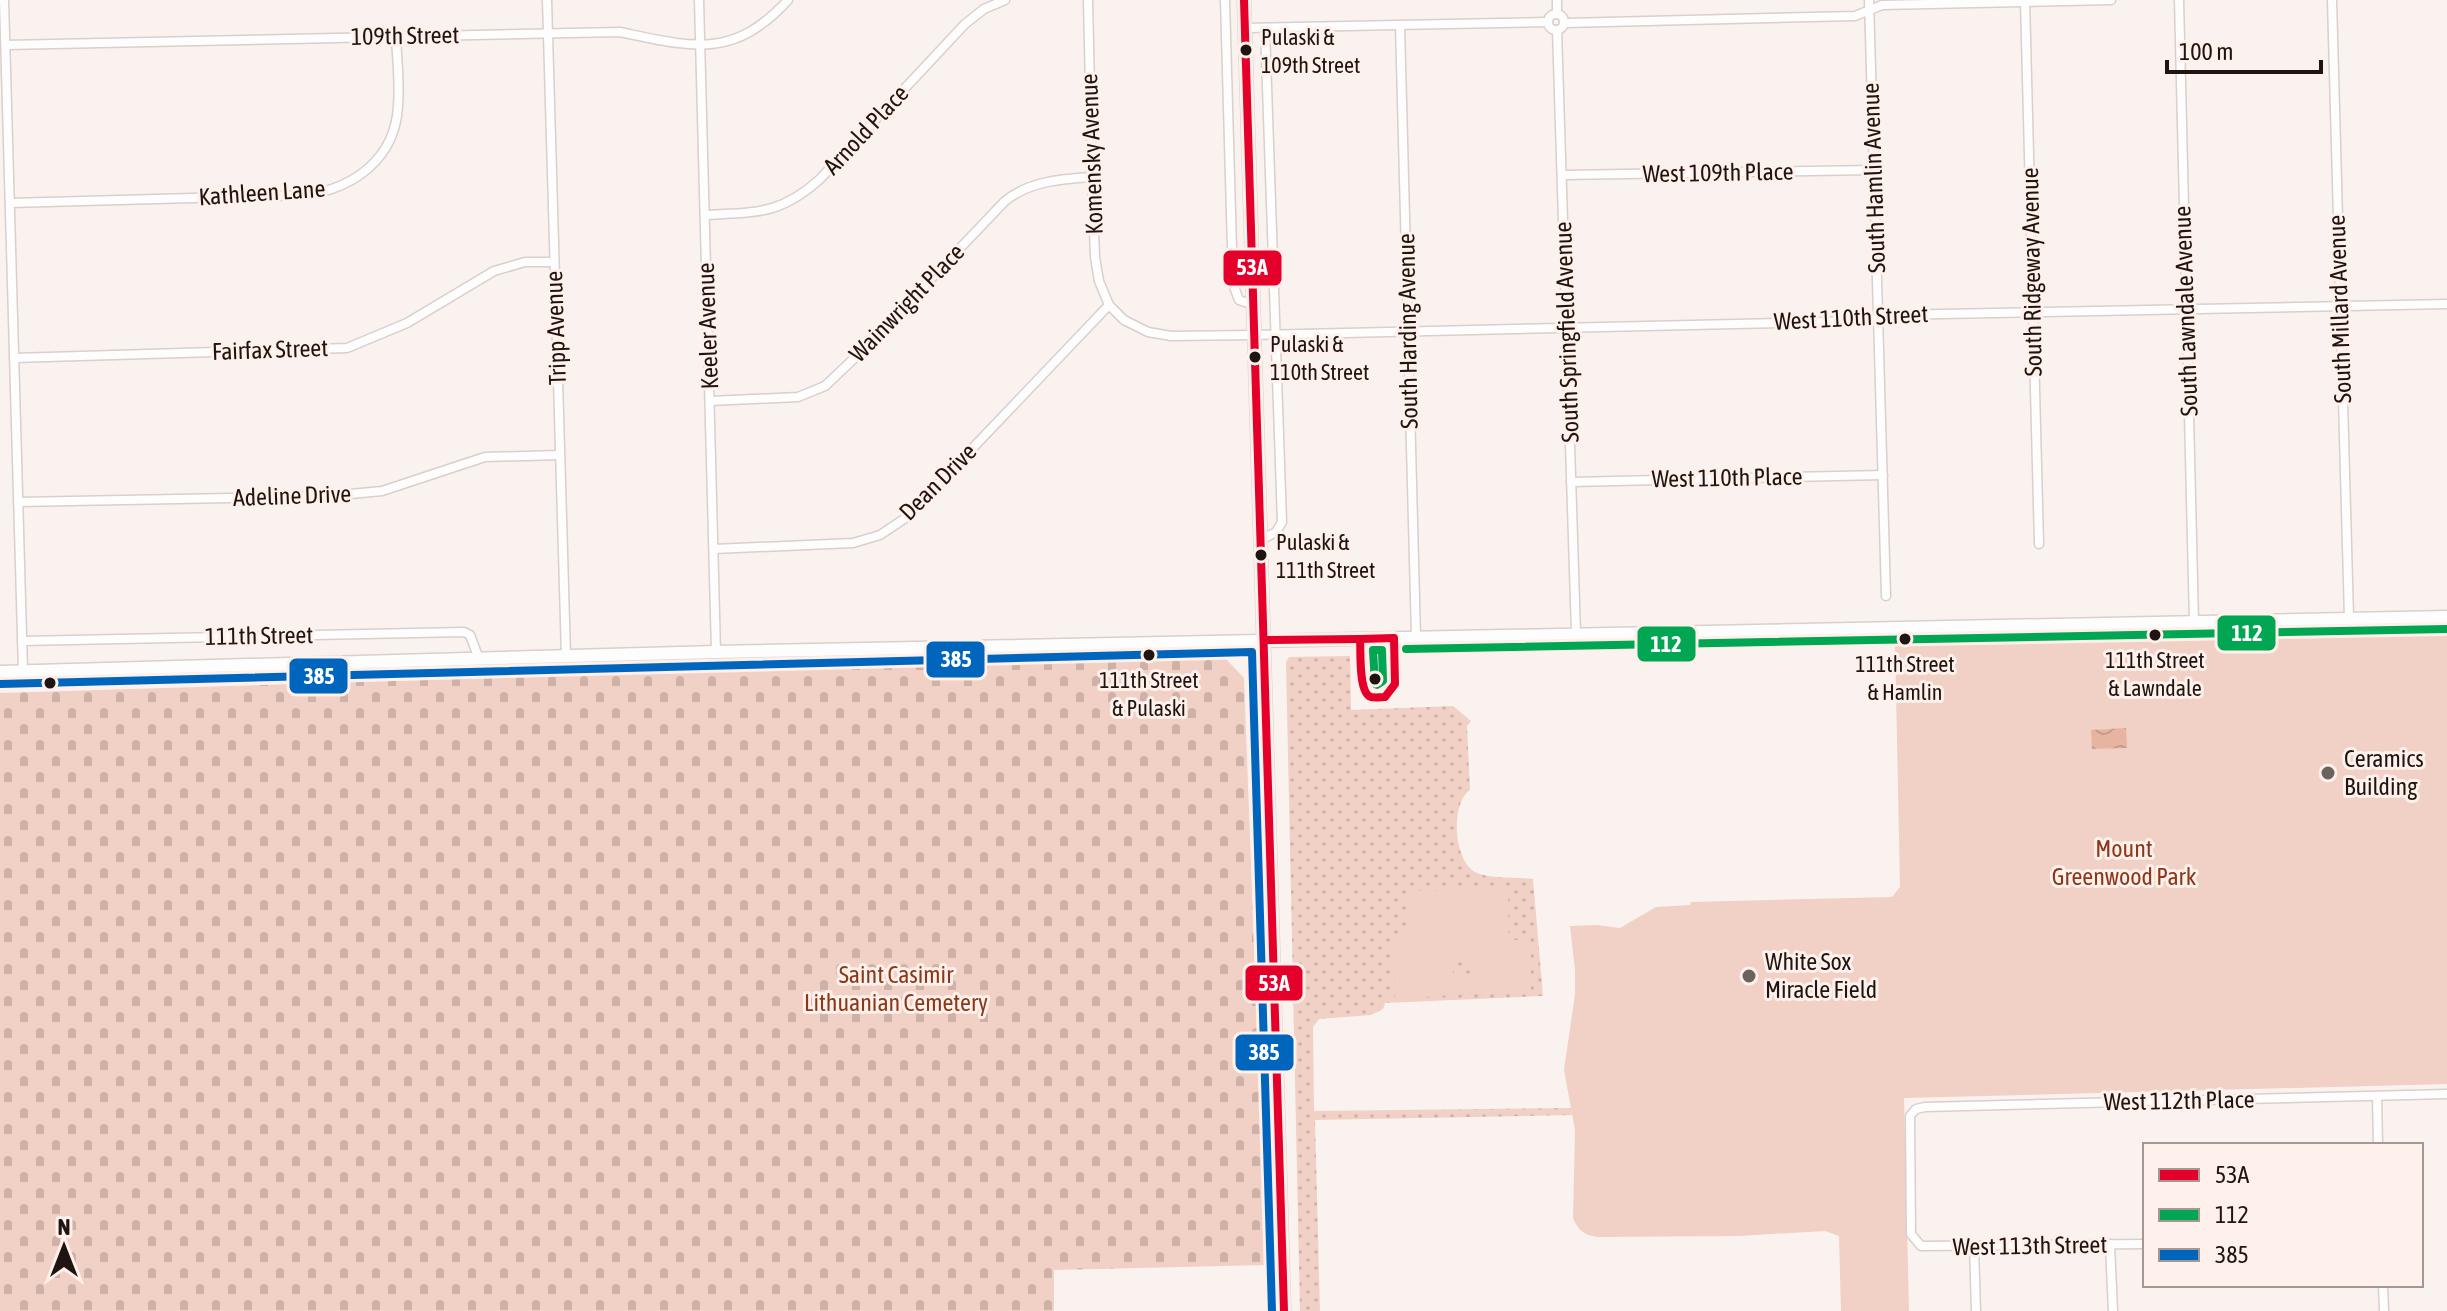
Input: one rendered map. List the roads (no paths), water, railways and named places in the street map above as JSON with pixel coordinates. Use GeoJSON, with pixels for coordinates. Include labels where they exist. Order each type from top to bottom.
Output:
{"type":"FeatureCollection","features":[{"type":"Feature","properties":{"kind":"main road"},"geometry":{"type":"LineString","coordinates":[[1244,0],[1284,1311]]}},
{"type":"Feature","properties":{"kind":"main road"},"geometry":{"type":"LineString","coordinates":[[0,672],[716,652],[2447,617]]}},
{"type":"Feature","properties":{"kind":"street"},"geometry":{"type":"LineString","coordinates":[[4,0],[23,671]]}},
{"type":"Feature","properties":{"kind":"street","name":"Tripp Avenue"},"geometry":{"type":"LineString","coordinates":[[547,0],[566,656]]}},
{"type":"Feature","properties":{"kind":"street","name":"Keeler Avenue"},"geometry":{"type":"LineString","coordinates":[[699,0],[716,652]]}},
{"type":"Feature","properties":{"kind":"street","name":"109th Street"},"geometry":{"type":"LineString","coordinates":[[6,45],[620,32],[701,45],[726,43],[742,36],[788,0]]}},
{"type":"Feature","properties":{"kind":"street","name":"Arnold Place"},"geometry":{"type":"LineString","coordinates":[[705,215],[760,212],[778,208],[800,197],[965,24],[984,9],[1005,0]]}},
{"type":"Feature","properties":{"kind":"street","name":"Komensky Avenue"},"geometry":{"type":"LineString","coordinates":[[1088,0],[1095,257],[1099,281],[1109,305]]}},
{"type":"Feature","properties":{"kind":"street"},"geometry":{"type":"LineString","coordinates":[[1225,0],[1233,284],[1239,300],[1254,305]]}},
{"type":"Feature","properties":{"kind":"street"},"geometry":{"type":"LineString","coordinates":[[1557,0],[1557,14]]}},
{"type":"Feature","properties":{"kind":"street","name":"South Hamlin Avenue"},"geometry":{"type":"LineString","coordinates":[[1869,0],[1886,596]]}},
{"type":"Feature","properties":{"kind":"street"},"geometry":{"type":"LineString","coordinates":[[1565,23],[1855,16],[1882,5],[2111,0]]}},
{"type":"Feature","properties":{"kind":"street","name":"South Lawndale Avenue"},"geometry":{"type":"LineString","coordinates":[[2179,0],[2194,622]]}},
{"type":"Feature","properties":{"kind":"street","name":"South Millard Avenue"},"geometry":{"type":"LineString","coordinates":[[2332,0],[2349,618]]}},
{"type":"Feature","properties":{"kind":"street","name":"South Ridgeway Avenue"},"geometry":{"type":"LineString","coordinates":[[2025,1],[2039,544]]}},
{"type":"Feature","properties":{"kind":"street"},"geometry":{"type":"LineString","coordinates":[[1548,22],[1550,17],[1557,14],[1562,16],[1565,23]]}},
{"type":"Feature","properties":{"kind":"street"},"geometry":{"type":"LineString","coordinates":[[1245,28],[1548,22]]}},
{"type":"Feature","properties":{"kind":"street"},"geometry":{"type":"LineString","coordinates":[[1548,22],[1550,27],[1557,30],[1565,23]]}},
{"type":"Feature","properties":{"kind":"street","name":"South Harding Avenue"},"geometry":{"type":"LineString","coordinates":[[1400,25],[1416,637]]}},
{"type":"Feature","properties":{"kind":"street"},"geometry":{"type":"LineString","coordinates":[[1261,540],[1276,532],[1282,522],[1265,28]]}},
{"type":"Feature","properties":{"kind":"street","name":"South Springfield Avenue"},"geometry":{"type":"LineString","coordinates":[[1557,30],[1576,634]]}},
{"type":"Feature","properties":{"kind":"street","name":"Kathleen Lane"},"geometry":{"type":"LineString","coordinates":[[10,203],[306,195],[344,186],[358,177],[383,152],[397,118],[396,37]]}},
{"type":"Feature","properties":{"kind":"street","name":"West 109th Place"},"geometry":{"type":"LineString","coordinates":[[1563,175],[1874,170]]}},
{"type":"Feature","properties":{"kind":"street","name":"Wainwright Place"},"geometry":{"type":"LineString","coordinates":[[710,401],[798,397],[825,386],[1005,201],[1045,181],[1092,177]]}},
{"type":"Feature","properties":{"kind":"street","name":"Fairfax Street"},"geometry":{"type":"LineString","coordinates":[[14,358],[347,348],[407,323],[494,271],[510,265],[554,262]]}},
{"type":"Feature","properties":{"kind":"street","name":"West 110th Street"},"geometry":{"type":"LineString","coordinates":[[1109,305],[1124,320],[1148,332],[1171,336],[1864,321],[1891,315],[2447,304]]}},
{"type":"Feature","properties":{"kind":"street","name":"Dean Drive"},"geometry":{"type":"LineString","coordinates":[[714,549],[840,545],[880,535],[907,517],[1109,305]]}},
{"type":"Feature","properties":{"kind":"street","name":"Adeline Drive"},"geometry":{"type":"LineString","coordinates":[[18,502],[369,493],[485,457],[560,455]]}},
{"type":"Feature","properties":{"kind":"street","name":"West 110th Place"},"geometry":{"type":"LineString","coordinates":[[1571,482],[1883,475]]}},
{"type":"Feature","properties":{"kind":"street","name":"111th Street"},"geometry":{"type":"LineString","coordinates":[[22,641],[464,632],[470,635],[479,659]]}},
{"type":"Feature","properties":{"kind":"street","name":"West 112th Place"},"geometry":{"type":"LineString","coordinates":[[1916,1243],[1911,1234],[1908,1121],[1913,1112],[1925,1107],[2447,1094]]}},
{"type":"Feature","properties":{"kind":"street"},"geometry":{"type":"LineString","coordinates":[[2377,1096],[2378,1143]]}},
{"type":"Feature","properties":{"kind":"street","name":"West 113th Street"},"geometry":{"type":"LineString","coordinates":[[1916,1243],[1927,1247],[2143,1244]]}},
{"type":"Feature","properties":{"kind":"street"},"geometry":{"type":"LineString","coordinates":[[2110,1244],[2113,1311]]}},
{"type":"Feature","properties":{"kind":"street"},"geometry":{"type":"LineString","coordinates":[[1974,1247],[1976,1311]]}},
{"type":"Feature","properties":{"kind":"street"},"geometry":{"type":"LineString","coordinates":[[2383,1287],[2384,1311]]}},
{"type":"Feature","properties":{"kind":"water"},"geometry":{"type":"Polygon","coordinates":[[[2126,728],[2127,748],[2092,749],[2091,730],[2126,728]]]}},
{"type":"Feature","properties":{"kind":"place","name":"Pulaski & 109th Street"},"geometry":{"type":"Point","coordinates":[1246,50]}},
{"type":"Feature","properties":{"kind":"place","name":"Pulaski & 110th Street"},"geometry":{"type":"Point","coordinates":[1255,357]}},
{"type":"Feature","properties":{"kind":"place","name":"Pulaski & 111th Street"},"geometry":{"type":"Point","coordinates":[1261,555]}},
{"type":"Feature","properties":{"kind":"place","name":"111th Street & Lawndale"},"geometry":{"type":"Point","coordinates":[2155,635]}},
{"type":"Feature","properties":{"kind":"place","name":"111th Street & Hamlin"},"geometry":{"type":"Point","coordinates":[1905,639]}},
{"type":"Feature","properties":{"kind":"place","name":"111th Street & Pulaski"},"geometry":{"type":"Point","coordinates":[1149,655]}},
{"type":"Feature","properties":{"kind":"place","name":"Ceramics Building"},"geometry":{"type":"Point","coordinates":[2328,773]}},
{"type":"Feature","properties":{"kind":"place","name":"White Sox Miracle Field"},"geometry":{"type":"Point","coordinates":[1749,976]}},
{"type":"Feature","properties":{"kind":"park label","name":"Mount Greenwood Park"},"geometry":{"type":"Point","coordinates":[2124,863]}},
{"type":"Feature","properties":{"kind":"park label","name":"Saint Casimir Lithuanian Cemetery"},"geometry":{"type":"Point","coordinates":[896,989]}}]}
